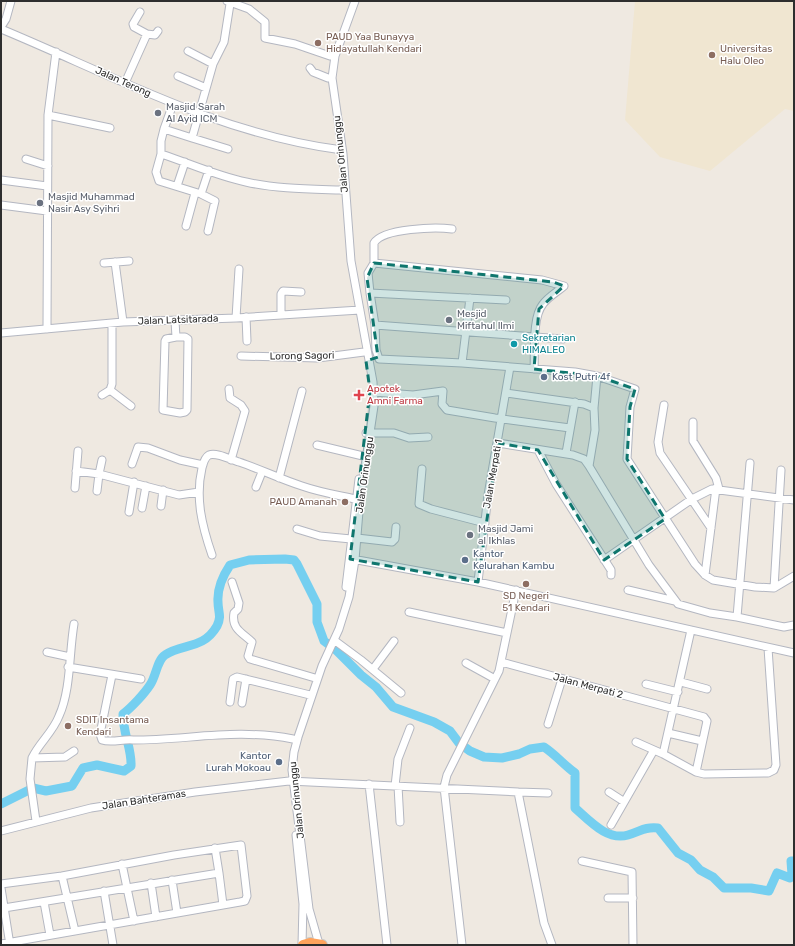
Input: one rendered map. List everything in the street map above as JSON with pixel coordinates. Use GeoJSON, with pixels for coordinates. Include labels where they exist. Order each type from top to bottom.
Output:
{"type":"FeatureCollection","features":[{"type":"Feature","properties":{"kind":"highway"},"geometry":{"type":"LineString","coordinates":[[303,945],[310,943],[321,944]]}},
{"type":"Feature","properties":{"kind":"street"},"geometry":{"type":"LineString","coordinates":[[1,28],[6,19],[11,1]]}},
{"type":"Feature","properties":{"kind":"street","name":"Jalan Orinunggu"},"geometry":{"type":"LineString","coordinates":[[321,944],[309,909],[289,762],[293,739],[315,678],[332,642],[343,605],[353,559],[355,499],[368,433],[370,391],[368,360],[364,352],[357,310],[341,190],[340,150],[328,78],[330,56],[346,19],[351,1]]}},
{"type":"Feature","properties":{"kind":"street","name":"Jalan Orinunggu"},"geometry":{"type":"LineString","coordinates":[[347,238],[332,69],[335,56],[356,1]]}},
{"type":"Feature","properties":{"kind":"street"},"geometry":{"type":"LineString","coordinates":[[192,138],[213,64],[224,42],[228,2],[249,9],[265,22],[265,38],[295,44],[330,56]]}},
{"type":"Feature","properties":{"kind":"street"},"geometry":{"type":"LineString","coordinates":[[140,12],[133,25],[135,28],[147,34],[155,34],[158,31]]}},
{"type":"Feature","properties":{"kind":"street","name":"Jalan Terong"},"geometry":{"type":"LineString","coordinates":[[1,28],[173,104],[270,136],[340,150]]}},
{"type":"Feature","properties":{"kind":"street"},"geometry":{"type":"LineString","coordinates":[[125,84],[147,34]]}},
{"type":"Feature","properties":{"kind":"street"},"geometry":{"type":"LineString","coordinates":[[188,51],[213,64]]}},
{"type":"Feature","properties":{"kind":"street"},"geometry":{"type":"LineString","coordinates":[[47,329],[48,115],[56,52]]}},
{"type":"Feature","properties":{"kind":"street"},"geometry":{"type":"LineString","coordinates":[[310,68],[313,72],[328,78]]}},
{"type":"Feature","properties":{"kind":"street"},"geometry":{"type":"LineString","coordinates":[[178,76],[206,88]]}},
{"type":"Feature","properties":{"kind":"street"},"geometry":{"type":"LineString","coordinates":[[43,103],[51,98]]}},
{"type":"Feature","properties":{"kind":"street"},"geometry":{"type":"LineString","coordinates":[[173,104],[161,141],[161,154],[156,172],[157,179],[162,183],[198,193],[215,201],[208,231]]}},
{"type":"Feature","properties":{"kind":"street"},"geometry":{"type":"LineString","coordinates":[[48,115],[110,128]]}},
{"type":"Feature","properties":{"kind":"street"},"geometry":{"type":"LineString","coordinates":[[164,129],[228,149]]}},
{"type":"Feature","properties":{"kind":"street"},"geometry":{"type":"LineString","coordinates":[[161,154],[252,183],[298,188],[341,190]]}},
{"type":"Feature","properties":{"kind":"street"},"geometry":{"type":"LineString","coordinates":[[26,159],[48,166]]}},
{"type":"Feature","properties":{"kind":"street"},"geometry":{"type":"LineString","coordinates":[[177,186],[185,162]]}},
{"type":"Feature","properties":{"kind":"street"},"geometry":{"type":"LineString","coordinates":[[186,226],[198,193],[209,170]]}},
{"type":"Feature","properties":{"kind":"street"},"geometry":{"type":"LineString","coordinates":[[1,180],[47,186]]}},
{"type":"Feature","properties":{"kind":"street"},"geometry":{"type":"LineString","coordinates":[[1,205],[47,211]]}},
{"type":"Feature","properties":{"kind":"street"},"geometry":{"type":"LineString","coordinates":[[378,357],[368,273],[374,263],[374,243],[380,237],[420,228],[452,229]]}},
{"type":"Feature","properties":{"kind":"street"},"geometry":{"type":"LineString","coordinates":[[104,263],[129,261]]}},
{"type":"Feature","properties":{"kind":"street"},"geometry":{"type":"LineString","coordinates":[[116,262],[123,322]]}},
{"type":"Feature","properties":{"kind":"street"},"geometry":{"type":"LineString","coordinates":[[374,263],[542,280],[564,286],[539,309],[534,369]]}},
{"type":"Feature","properties":{"kind":"street"},"geometry":{"type":"LineString","coordinates":[[236,318],[239,269]]}},
{"type":"Feature","properties":{"kind":"street"},"geometry":{"type":"LineString","coordinates":[[281,315],[282,291],[301,292]]}},
{"type":"Feature","properties":{"kind":"street"},"geometry":{"type":"LineString","coordinates":[[370,293],[506,300]]}},
{"type":"Feature","properties":{"kind":"street"},"geometry":{"type":"LineString","coordinates":[[462,363],[470,298]]}},
{"type":"Feature","properties":{"kind":"street","name":"Jalan Orinunggu"},"geometry":{"type":"LineString","coordinates":[[354,539],[374,392],[357,310]]}},
{"type":"Feature","properties":{"kind":"street","name":"Jalan Latsitarada"},"geometry":{"type":"LineString","coordinates":[[1,333],[123,322],[236,318],[357,310]]}},
{"type":"Feature","properties":{"kind":"street"},"geometry":{"type":"LineString","coordinates":[[246,317],[247,341]]}},
{"type":"Feature","properties":{"kind":"street"},"geometry":{"type":"LineString","coordinates":[[174,321],[176,337]]}},
{"type":"Feature","properties":{"kind":"street"},"geometry":{"type":"LineString","coordinates":[[102,395],[110,390],[112,384],[112,324]]}},
{"type":"Feature","properties":{"kind":"street"},"geometry":{"type":"LineString","coordinates":[[375,325],[563,339]]}},
{"type":"Feature","properties":{"kind":"street"},"geometry":{"type":"LineString","coordinates":[[176,337],[188,339],[187,410],[180,413],[163,410],[165,341],[166,339],[176,337]]}},
{"type":"Feature","properties":{"kind":"street","name":"Lorong Sagori"},"geometry":{"type":"LineString","coordinates":[[241,356],[318,358],[364,352]]}},
{"type":"Feature","properties":{"kind":"street"},"geometry":{"type":"LineString","coordinates":[[368,360],[378,357],[382,359],[462,363],[575,372],[597,376],[635,389],[630,407],[627,460],[695,564],[705,575],[713,580],[740,585],[774,588],[794,576]]}},
{"type":"Feature","properties":{"kind":"street","name":"Jalan Merpati 1"},"geometry":{"type":"LineString","coordinates":[[478,582],[485,523],[510,368]]}},
{"type":"Feature","properties":{"kind":"street"},"geometry":{"type":"LineString","coordinates":[[589,466],[595,430],[594,408],[597,376]]}},
{"type":"Feature","properties":{"kind":"street"},"geometry":{"type":"LineString","coordinates":[[229,389],[230,398],[241,405],[245,411],[231,460]]}},
{"type":"Feature","properties":{"kind":"street"},"geometry":{"type":"LineString","coordinates":[[110,390],[131,406]]}},
{"type":"Feature","properties":{"kind":"street"},"geometry":{"type":"LineString","coordinates":[[279,478],[302,391]]}},
{"type":"Feature","properties":{"kind":"street"},"geometry":{"type":"LineString","coordinates":[[374,392],[413,395],[443,392],[442,404],[444,408],[502,419],[570,428]]}},
{"type":"Feature","properties":{"kind":"street"},"geometry":{"type":"LineString","coordinates":[[506,393],[575,402],[594,408]]}},
{"type":"Feature","properties":{"kind":"street"},"geometry":{"type":"LineString","coordinates":[[566,453],[575,402]]}},
{"type":"Feature","properties":{"kind":"street"},"geometry":{"type":"LineString","coordinates":[[664,405],[658,450],[711,528]]}},
{"type":"Feature","properties":{"kind":"street"},"geometry":{"type":"LineString","coordinates":[[693,422],[693,441],[716,478],[718,488],[705,575]]}},
{"type":"Feature","properties":{"kind":"street"},"geometry":{"type":"LineString","coordinates":[[368,433],[394,433],[409,438],[428,437]]}},
{"type":"Feature","properties":{"kind":"street"},"geometry":{"type":"LineString","coordinates":[[498,443],[566,453],[580,457],[589,466],[649,565],[675,601]]}},
{"type":"Feature","properties":{"kind":"street"},"geometry":{"type":"LineString","coordinates":[[317,446],[363,456]]}},
{"type":"Feature","properties":{"kind":"street"},"geometry":{"type":"LineString","coordinates":[[132,464],[138,447],[148,448],[180,460],[203,465]]}},
{"type":"Feature","properties":{"kind":"street"},"geometry":{"type":"LineString","coordinates":[[538,450],[556,484],[611,570],[610,575]]}},
{"type":"Feature","properties":{"kind":"street"},"geometry":{"type":"LineString","coordinates":[[75,488],[78,451]]}},
{"type":"Feature","properties":{"kind":"street"},"geometry":{"type":"LineString","coordinates":[[212,555],[199,506],[199,492],[203,465],[206,457],[209,455],[216,455],[231,460],[304,487],[355,499]]}},
{"type":"Feature","properties":{"kind":"street"},"geometry":{"type":"LineString","coordinates":[[97,491],[102,460]]}},
{"type":"Feature","properties":{"kind":"street"},"geometry":{"type":"LineString","coordinates":[[737,616],[750,463]]}},
{"type":"Feature","properties":{"kind":"street"},"geometry":{"type":"LineString","coordinates":[[422,469],[419,504],[431,509],[485,523]]}},
{"type":"Feature","properties":{"kind":"street"},"geometry":{"type":"LineString","coordinates":[[774,588],[781,470]]}},
{"type":"Feature","properties":{"kind":"street"},"geometry":{"type":"LineString","coordinates":[[76,471],[100,474],[183,495],[199,492]]}},
{"type":"Feature","properties":{"kind":"street"},"geometry":{"type":"LineString","coordinates":[[256,487],[262,472]]}},
{"type":"Feature","properties":{"kind":"street"},"geometry":{"type":"LineString","coordinates":[[129,512],[134,482]]}},
{"type":"Feature","properties":{"kind":"street"},"geometry":{"type":"LineString","coordinates":[[142,508],[146,486]]}},
{"type":"Feature","properties":{"kind":"street"},"geometry":{"type":"LineString","coordinates":[[604,560],[635,540],[692,499],[706,491],[718,488],[794,500]]}},
{"type":"Feature","properties":{"kind":"street"},"geometry":{"type":"LineString","coordinates":[[161,506],[163,490]]}},
{"type":"Feature","properties":{"kind":"street"},"geometry":{"type":"LineString","coordinates":[[297,528],[320,536],[392,542],[395,539],[396,528]]}},
{"type":"Feature","properties":{"kind":"street"},"geometry":{"type":"LineString","coordinates":[[353,559],[516,590],[794,653]]}},
{"type":"Feature","properties":{"kind":"street"},"geometry":{"type":"LineString","coordinates":[[232,582],[239,603],[238,610],[233,615],[233,620],[238,632],[252,642],[248,656],[250,659],[315,678]]}},
{"type":"Feature","properties":{"kind":"street"},"geometry":{"type":"LineString","coordinates":[[462,945],[444,787],[448,775],[495,678],[501,662],[516,590]]}},
{"type":"Feature","properties":{"kind":"street"},"geometry":{"type":"LineString","coordinates":[[628,590],[675,601],[688,607],[784,627],[794,625]]}},
{"type":"Feature","properties":{"kind":"street"},"geometry":{"type":"LineString","coordinates":[[409,612],[507,633]]}},
{"type":"Feature","properties":{"kind":"street"},"geometry":{"type":"LineString","coordinates":[[36,821],[31,789],[32,758],[60,714],[74,624]]}},
{"type":"Feature","properties":{"kind":"street"},"geometry":{"type":"LineString","coordinates":[[664,754],[681,682],[691,630]]}},
{"type":"Feature","properties":{"kind":"street"},"geometry":{"type":"LineString","coordinates":[[373,669],[394,641]]}},
{"type":"Feature","properties":{"kind":"street"},"geometry":{"type":"LineString","coordinates":[[332,642],[373,669],[401,693]]}},
{"type":"Feature","properties":{"kind":"street"},"geometry":{"type":"LineString","coordinates":[[636,742],[664,754],[696,772],[716,774],[768,773],[774,770],[776,765],[768,648]]}},
{"type":"Feature","properties":{"kind":"street"},"geometry":{"type":"LineString","coordinates":[[47,652],[70,657]]}},
{"type":"Feature","properties":{"kind":"street","name":"Jalan Orinunggu"},"geometry":{"type":"LineString","coordinates":[[303,945],[303,904],[292,781],[294,752],[326,653]]}},
{"type":"Feature","properties":{"kind":"street","name":"Jalan Merpati 2"},"geometry":{"type":"LineString","coordinates":[[501,662],[706,718],[707,721],[702,741]]}},
{"type":"Feature","properties":{"kind":"street"},"geometry":{"type":"LineString","coordinates":[[466,663],[495,678]]}},
{"type":"Feature","properties":{"kind":"street"},"geometry":{"type":"LineString","coordinates":[[68,667],[141,679]]}},
{"type":"Feature","properties":{"kind":"street"},"geometry":{"type":"LineString","coordinates":[[112,674],[100,736],[102,740],[106,741],[229,733],[263,734],[293,739]]}},
{"type":"Feature","properties":{"kind":"street"},"geometry":{"type":"LineString","coordinates":[[230,702],[232,679],[237,677],[310,694]]}},
{"type":"Feature","properties":{"kind":"street"},"geometry":{"type":"LineString","coordinates":[[242,702],[246,679]]}},
{"type":"Feature","properties":{"kind":"street"},"geometry":{"type":"LineString","coordinates":[[548,724],[562,679]]}},
{"type":"Feature","properties":{"kind":"street"},"geometry":{"type":"LineString","coordinates":[[681,682],[707,689]]}},
{"type":"Feature","properties":{"kind":"street"},"geometry":{"type":"LineString","coordinates":[[646,684],[678,692]]}},
{"type":"Feature","properties":{"kind":"street"},"geometry":{"type":"LineString","coordinates":[[400,822],[396,786],[398,759],[410,728]]}},
{"type":"Feature","properties":{"kind":"street"},"geometry":{"type":"LineString","coordinates":[[668,733],[702,741],[696,772]]}},
{"type":"Feature","properties":{"kind":"street"},"geometry":{"type":"LineString","coordinates":[[611,825],[623,801],[654,750]]}},
{"type":"Feature","properties":{"kind":"street"},"geometry":{"type":"LineString","coordinates":[[32,758],[64,757],[74,751]]}},
{"type":"Feature","properties":{"kind":"street","name":"Jalan Bahteramas"},"geometry":{"type":"LineString","coordinates":[[1,831],[91,808],[292,781],[548,793]]}},
{"type":"Feature","properties":{"kind":"street"},"geometry":{"type":"LineString","coordinates":[[369,784],[387,945]]}},
{"type":"Feature","properties":{"kind":"street"},"geometry":{"type":"LineString","coordinates":[[518,792],[544,923],[552,945]]}},
{"type":"Feature","properties":{"kind":"street"},"geometry":{"type":"LineString","coordinates":[[609,792],[623,801]]}},
{"type":"Feature","properties":{"kind":"street"},"geometry":{"type":"LineString","coordinates":[[1,884],[62,876],[122,864],[241,845],[246,898],[240,902],[50,935],[10,944],[1,944]]}},
{"type":"Feature","properties":{"kind":"street"},"geometry":{"type":"LineString","coordinates":[[215,848],[223,905]]}},
{"type":"Feature","properties":{"kind":"street"},"geometry":{"type":"LineString","coordinates":[[582,862],[632,872],[633,945]]}},
{"type":"Feature","properties":{"kind":"street"},"geometry":{"type":"LineString","coordinates":[[122,864],[134,921]]}},
{"type":"Feature","properties":{"kind":"street"},"geometry":{"type":"LineString","coordinates":[[4,908],[150,883],[219,873]]}},
{"type":"Feature","properties":{"kind":"street"},"geometry":{"type":"LineString","coordinates":[[62,876],[75,931]]}},
{"type":"Feature","properties":{"kind":"street"},"geometry":{"type":"LineString","coordinates":[[172,880],[177,913]]}},
{"type":"Feature","properties":{"kind":"street"},"geometry":{"type":"LineString","coordinates":[[150,883],[156,917]]}},
{"type":"Feature","properties":{"kind":"street"},"geometry":{"type":"LineString","coordinates":[[1,888],[10,944]]}},
{"type":"Feature","properties":{"kind":"street"},"geometry":{"type":"LineString","coordinates":[[104,891],[113,945]]}},
{"type":"Feature","properties":{"kind":"street"},"geometry":{"type":"LineString","coordinates":[[608,898],[633,898]]}},
{"type":"Feature","properties":{"kind":"street"},"geometry":{"type":"LineString","coordinates":[[44,902],[50,935]]}},
{"type":"Feature","properties":{"kind":"highlighted area"},"geometry":{"type":"Polygon","coordinates":[[[374,263],[553,282],[564,286],[539,309],[534,369],[597,376],[635,389],[630,407],[627,459],[665,519],[604,560],[538,450],[498,443],[478,582],[350,559],[370,391],[366,361],[378,357],[367,278],[374,263]]]}},
{"type":"Feature","properties":{"kind":"shaded area","name":"Universitas Halu Oleo"},"geometry":{"type":"Polygon","coordinates":[[[635,1],[794,1],[794,111],[785,109],[710,171],[660,157],[625,120],[635,1]]]}},
{"type":"Feature","properties":{"kind":"waterway"},"geometry":{"type":"LineString","coordinates":[[285,559],[294,560],[297,564],[317,604],[317,622],[324,641],[336,650],[361,675],[376,687],[393,707],[434,722],[450,731],[459,743],[470,751],[484,757],[502,758],[519,754],[530,749],[544,747],[575,773],[575,808],[599,829],[606,833],[620,836],[646,829],[658,828],[678,853],[691,860],[700,870],[713,877],[724,888],[751,888],[769,891],[777,873],[790,878],[792,875],[791,861],[794,861]]}},
{"type":"Feature","properties":{"kind":"waterway"},"geometry":{"type":"LineString","coordinates":[[1,804],[33,788],[46,791],[72,786],[83,768],[97,765],[124,771],[131,766],[123,714],[138,700],[150,685],[162,657],[172,651],[199,643],[206,639],[217,626],[220,617],[218,605],[219,587],[222,578],[230,565],[249,560],[285,559]]}},
{"type":"Feature","properties":{"kind":"place","name":"PAUD Yaa Bunayya Hidayatullah Kendari"},"geometry":{"type":"Point","coordinates":[318,43]}},
{"type":"Feature","properties":{"kind":"place","name":"Universitas Halu Oleo"},"geometry":{"type":"Point","coordinates":[712,55]}},
{"type":"Feature","properties":{"kind":"place","name":"Masjid Sarah Al Ayid ICM"},"geometry":{"type":"Point","coordinates":[158,113]}},
{"type":"Feature","properties":{"kind":"place","name":"Masjid Muhammad Nasir Asy Syihri"},"geometry":{"type":"Point","coordinates":[40,203]}},
{"type":"Feature","properties":{"kind":"place","name":"Mesjid Miftahul Ilmi"},"geometry":{"type":"Point","coordinates":[449,320]}},
{"type":"Feature","properties":{"kind":"place","name":"Sekretarian HIMALEO"},"geometry":{"type":"Point","coordinates":[514,344]}},
{"type":"Feature","properties":{"kind":"place","name":"Kost Putri 4f"},"geometry":{"type":"Point","coordinates":[544,377]}},
{"type":"Feature","properties":{"kind":"place","name":"Apotek Amni Farma"},"geometry":{"type":"Point","coordinates":[359,395]}},
{"type":"Feature","properties":{"kind":"place","name":"PAUD Amanah"},"geometry":{"type":"Point","coordinates":[345,502]}},
{"type":"Feature","properties":{"kind":"place","name":"Masjid Jami al Ikhlas"},"geometry":{"type":"Point","coordinates":[470,535]}},
{"type":"Feature","properties":{"kind":"place","name":"Kantor Kelurahan Kambu"},"geometry":{"type":"Point","coordinates":[465,560]}},
{"type":"Feature","properties":{"kind":"place","name":"SD Negeri 51 Kendari"},"geometry":{"type":"Point","coordinates":[526,584]}},
{"type":"Feature","properties":{"kind":"place","name":"SDIT Insantama Kendari"},"geometry":{"type":"Point","coordinates":[68,726]}},
{"type":"Feature","properties":{"kind":"place","name":"Kantor Lurah Mokoau"},"geometry":{"type":"Point","coordinates":[279,762]}}]}
